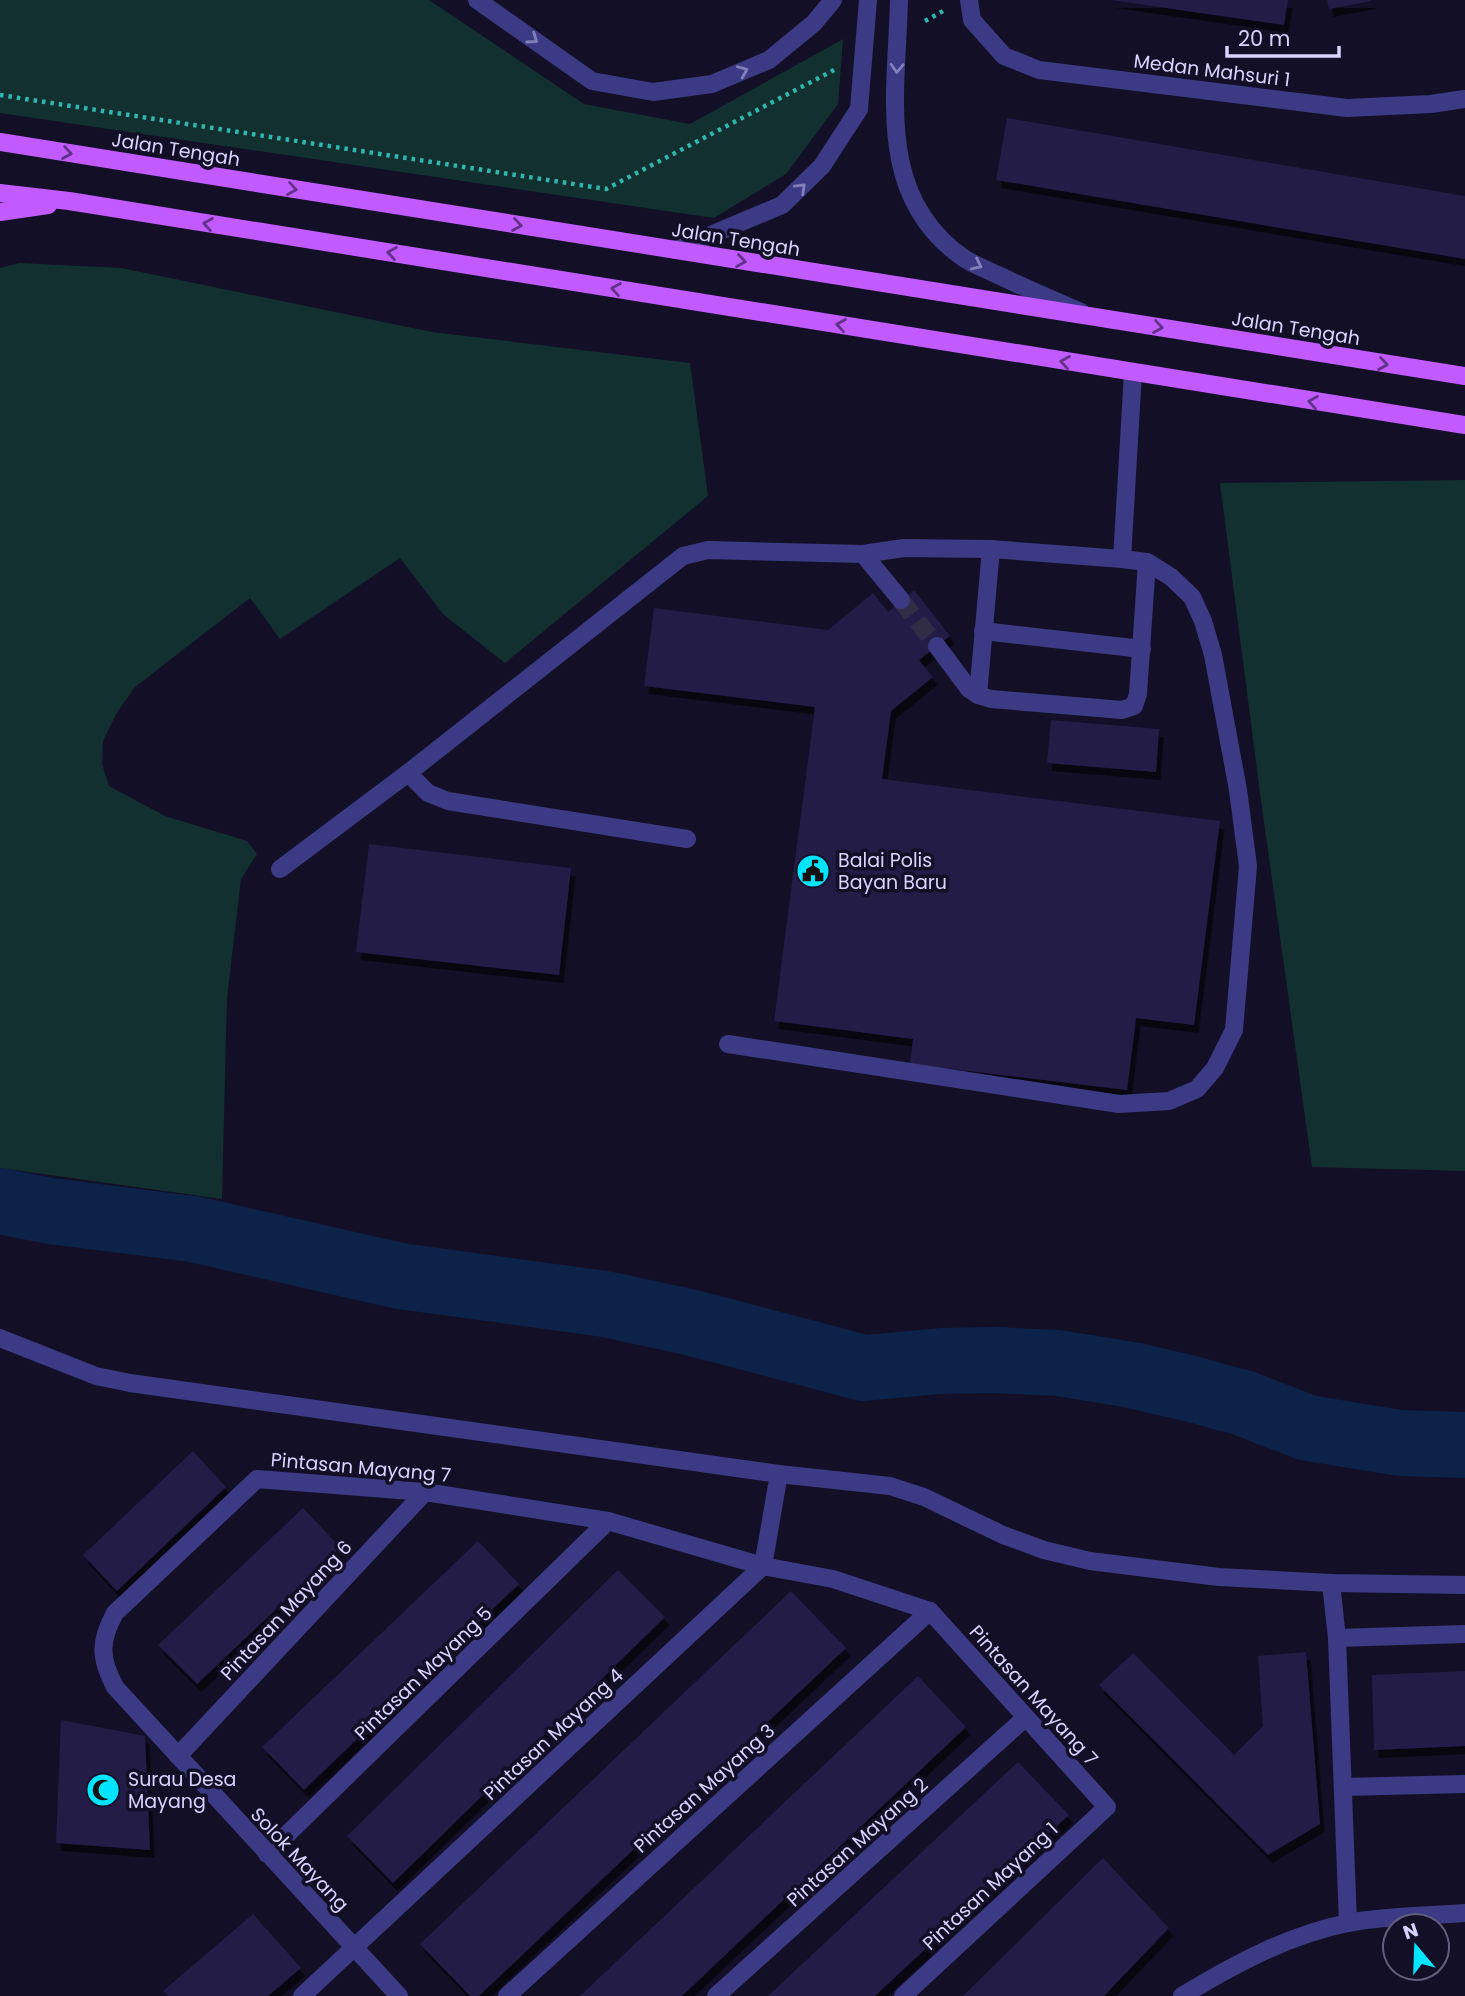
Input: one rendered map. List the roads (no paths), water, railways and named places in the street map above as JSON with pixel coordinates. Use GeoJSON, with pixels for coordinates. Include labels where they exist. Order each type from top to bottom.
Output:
{"type":"FeatureCollection","features":[{"type":"Feature","properties":{"kind":"main road","name":"Jalan Tengah"},"geometry":{"type":"LineString","coordinates":[[0,142],[1465,376]]}},
{"type":"Feature","properties":{"kind":"main road"},"geometry":{"type":"LineString","coordinates":[[0,193],[69,201],[1465,425]]}},
{"type":"Feature","properties":{"kind":"main road"},"geometry":{"type":"LineString","coordinates":[[0,212],[69,201]]}},
{"type":"Feature","properties":{"kind":"street"},"geometry":{"type":"LineString","coordinates":[[477,0],[592,81],[653,92],[712,84],[769,60],[814,23],[833,0]]}},
{"type":"Feature","properties":{"kind":"street"},"geometry":{"type":"LineString","coordinates":[[675,250],[782,205],[822,166],[859,109],[868,0]]}},
{"type":"Feature","properties":{"kind":"street"},"geometry":{"type":"LineString","coordinates":[[899,0],[895,120],[900,164],[911,200],[936,233],[965,259],[1091,316]]}},
{"type":"Feature","properties":{"kind":"street","name":"Medan Mahsuri 1"},"geometry":{"type":"LineString","coordinates":[[969,0],[972,20],[1004,56],[1040,70],[1347,108],[1432,104],[1465,99]]}},
{"type":"Feature","properties":{"kind":"street"},"geometry":{"type":"LineString","coordinates":[[1122,559],[1133,373]]}},
{"type":"Feature","properties":{"kind":"street"},"geometry":{"type":"LineString","coordinates":[[280,869],[408,773],[683,556],[708,550],[863,554],[904,548],[991,549],[1147,562],[1171,576],[1192,597],[1203,621],[1213,655],[1238,790],[1248,866],[1234,1030],[1215,1068],[1197,1088],[1169,1101],[1119,1104],[728,1044]]}},
{"type":"Feature","properties":{"kind":"street"},"geometry":{"type":"LineString","coordinates":[[978,695],[991,549]]}},
{"type":"Feature","properties":{"kind":"street"},"geometry":{"type":"LineString","coordinates":[[863,554],[901,600]]}},
{"type":"Feature","properties":{"kind":"street"},"geometry":{"type":"LineString","coordinates":[[937,646],[969,689],[991,699],[1122,710],[1134,706],[1138,694],[1147,562]]}},
{"type":"Feature","properties":{"kind":"street"},"geometry":{"type":"LineString","coordinates":[[983,631],[1142,649]]}},
{"type":"Feature","properties":{"kind":"street"},"geometry":{"type":"LineString","coordinates":[[408,773],[428,793],[449,800],[687,839]]}},
{"type":"Feature","properties":{"kind":"street"},"geometry":{"type":"LineString","coordinates":[[0,1338],[96,1377],[130,1383],[779,1474],[890,1486],[924,1497],[1044,1550],[1090,1560],[1219,1577],[1331,1583],[1465,1585]]}},
{"type":"Feature","properties":{"kind":"street"},"geometry":{"type":"LineString","coordinates":[[763,1566],[779,1474]]}},
{"type":"Feature","properties":{"kind":"street","name":"Pintasan Mayang 7"},"geometry":{"type":"LineString","coordinates":[[102,1648],[106,1630],[115,1613],[257,1479],[425,1492],[608,1521],[763,1566],[833,1579],[930,1611],[1107,1807]]}},
{"type":"Feature","properties":{"kind":"street","name":"Pintasan Mayang 6"},"geometry":{"type":"LineString","coordinates":[[178,1756],[425,1492]]}},
{"type":"Feature","properties":{"kind":"street","name":"Pintasan Mayang 5"},"geometry":{"type":"LineString","coordinates":[[267,1854],[608,1521]]}},
{"type":"Feature","properties":{"kind":"street","name":"Pintasan Mayang 4"},"geometry":{"type":"LineString","coordinates":[[302,1996],[763,1566]]}},
{"type":"Feature","properties":{"kind":"street"},"geometry":{"type":"LineString","coordinates":[[1331,1583],[1337,1637],[1348,1923]]}},
{"type":"Feature","properties":{"kind":"street","name":"Pintasan Mayang 3"},"geometry":{"type":"LineString","coordinates":[[506,1996],[930,1611]]}},
{"type":"Feature","properties":{"kind":"street"},"geometry":{"type":"LineString","coordinates":[[1337,1637],[1465,1634]]}},
{"type":"Feature","properties":{"kind":"street","name":"Solok Mayang"},"geometry":{"type":"LineString","coordinates":[[102,1648],[105,1668],[115,1687],[399,1996]]}},
{"type":"Feature","properties":{"kind":"street","name":"Pintasan Mayang 2"},"geometry":{"type":"LineString","coordinates":[[716,1996],[1025,1718]]}},
{"type":"Feature","properties":{"kind":"street"},"geometry":{"type":"LineString","coordinates":[[1343,1787],[1465,1784]]}},
{"type":"Feature","properties":{"kind":"street","name":"Pintasan Mayang 1"},"geometry":{"type":"LineString","coordinates":[[903,1996],[1107,1807]]}},
{"type":"Feature","properties":{"kind":"street"},"geometry":{"type":"LineString","coordinates":[[1182,1996],[1231,1966],[1267,1950],[1348,1923],[1465,1913]]}},
{"type":"Feature","properties":{"kind":"waterway"},"geometry":{"type":"LineString","coordinates":[[0,1201],[50,1211],[193,1229],[400,1276],[605,1304],[689,1322],[864,1368],[941,1361],[1058,1363],[1132,1375],[1192,1389],[1243,1403],[1308,1428],[1400,1443],[1465,1445]]}},
{"type":"Feature","properties":{"kind":"tunnel"},"geometry":{"type":"LineString","coordinates":[[901,600],[937,646]]}},
{"type":"Feature","properties":{"kind":"place","name":"Balai Polis Bayan Baru"},"geometry":{"type":"Point","coordinates":[813,871]}},
{"type":"Feature","properties":{"kind":"place","name":"Surau Desa Mayang"},"geometry":{"type":"Point","coordinates":[103,1790]}}]}
